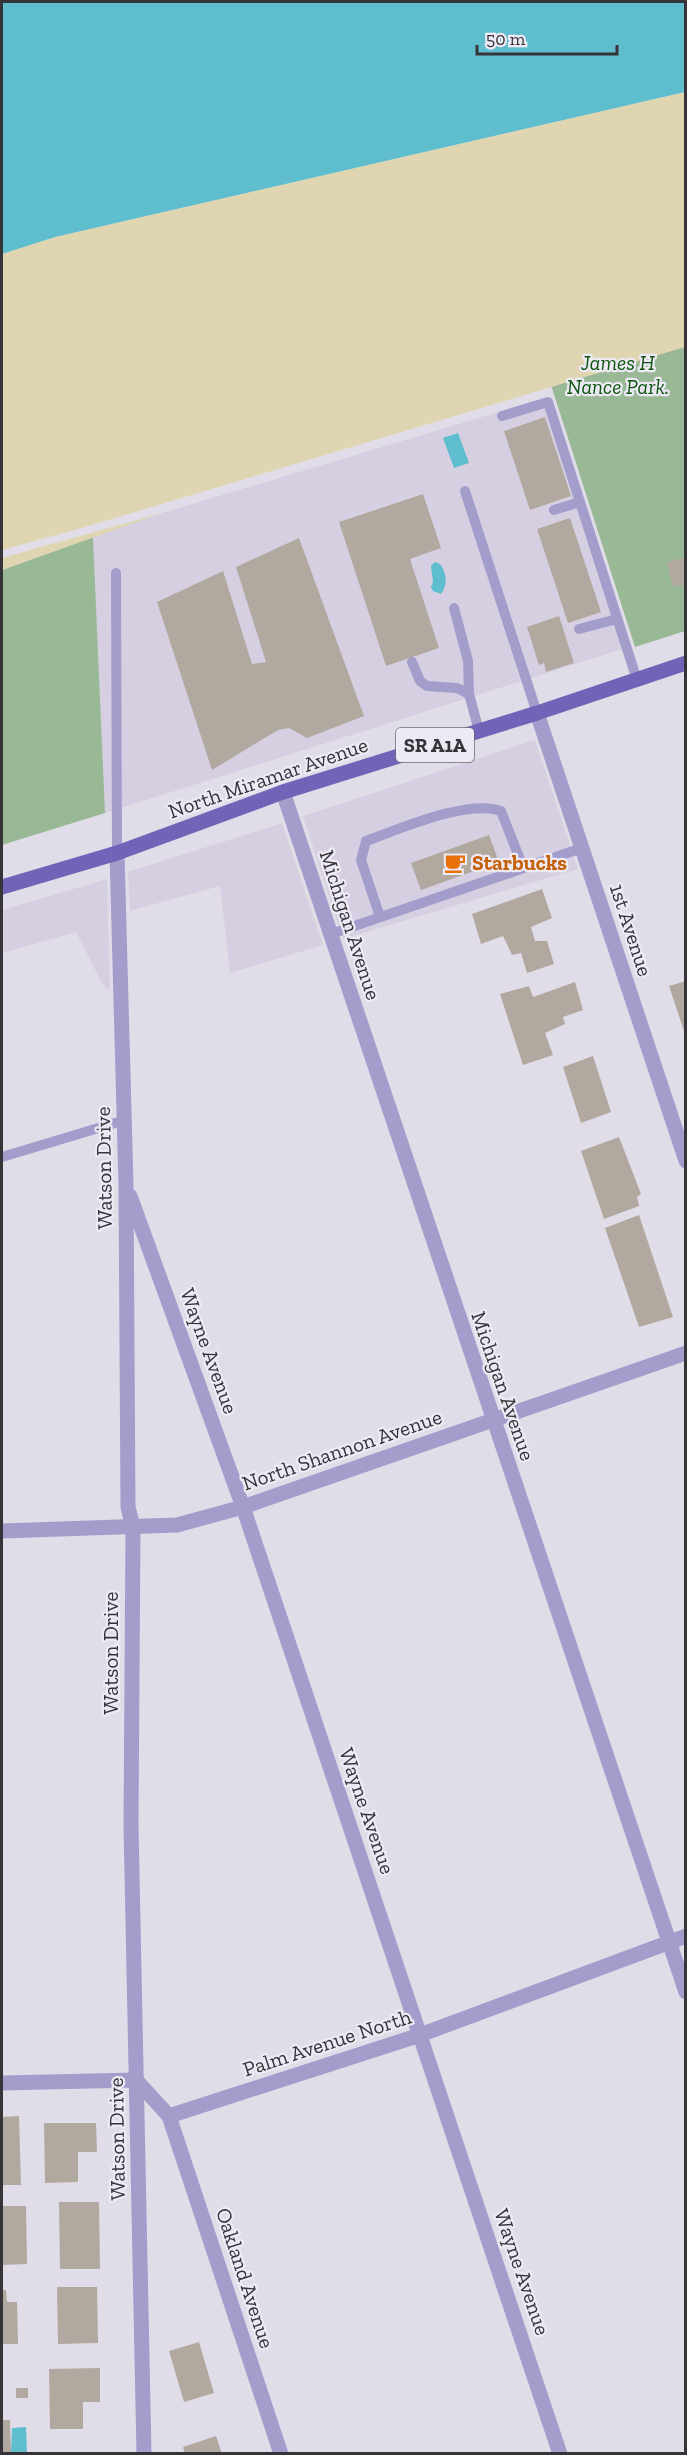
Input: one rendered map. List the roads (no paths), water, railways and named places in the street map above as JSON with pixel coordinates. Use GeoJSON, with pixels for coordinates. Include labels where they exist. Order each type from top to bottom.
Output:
{"type":"FeatureCollection","features":[{"type":"Feature","properties":{"kind":"main road","name":"North Miramar Avenue"},"geometry":{"type":"LineString","coordinates":[[2,887],[117,853],[283,792],[537,713],[686,663]]}},
{"type":"Feature","properties":{"kind":"street","name":"1st Avenue"},"geometry":{"type":"LineString","coordinates":[[537,713],[686,1161]]}},
{"type":"Feature","properties":{"kind":"street","name":"Michigan Avenue"},"geometry":{"type":"LineString","coordinates":[[283,792],[686,1992]]}},
{"type":"Feature","properties":{"kind":"street","name":"Watson Drive"},"geometry":{"type":"LineString","coordinates":[[117,853],[126,1185],[128,1507],[133,1527],[131,1825],[144,2454]]}},
{"type":"Feature","properties":{"kind":"street","name":"Wayne Avenue"},"geometry":{"type":"LineString","coordinates":[[126,1185],[243,1507],[560,2454]]}},
{"type":"Feature","properties":{"kind":"street","name":"North Shannon Avenue"},"geometry":{"type":"LineString","coordinates":[[2,1531],[177,1525],[243,1507],[686,1353]]}},
{"type":"Feature","properties":{"kind":"street","name":"Palm Avenue North"},"geometry":{"type":"LineString","coordinates":[[169,2116],[420,2035],[686,1936]]}},
{"type":"Feature","properties":{"kind":"street"},"geometry":{"type":"LineString","coordinates":[[2,2083],[136,2080],[169,2116]]}},
{"type":"Feature","properties":{"kind":"street","name":"Oakland Avenue"},"geometry":{"type":"LineString","coordinates":[[169,2116],[281,2454]]}},
{"type":"Feature","properties":{"kind":"lane"},"geometry":{"type":"LineString","coordinates":[[502,416],[548,402],[637,680]]}},
{"type":"Feature","properties":{"kind":"lane"},"geometry":{"type":"LineString","coordinates":[[465,491],[537,713]]}},
{"type":"Feature","properties":{"kind":"lane"},"geometry":{"type":"LineString","coordinates":[[554,510],[580,502]]}},
{"type":"Feature","properties":{"kind":"lane"},"geometry":{"type":"LineString","coordinates":[[116,573],[117,853]]}},
{"type":"Feature","properties":{"kind":"lane"},"geometry":{"type":"LineString","coordinates":[[454,608],[468,661],[469,694],[479,731]]}},
{"type":"Feature","properties":{"kind":"lane"},"geometry":{"type":"LineString","coordinates":[[579,629],[617,619]]}},
{"type":"Feature","properties":{"kind":"lane"},"geometry":{"type":"LineString","coordinates":[[412,662],[420,681],[428,686],[457,688],[469,694]]}},
{"type":"Feature","properties":{"kind":"lane"},"geometry":{"type":"LineString","coordinates":[[380,917],[361,860],[366,841],[431,818],[489,807],[501,811],[523,867]]}},
{"type":"Feature","properties":{"kind":"lane"},"geometry":{"type":"LineString","coordinates":[[331,934],[582,848]]}},
{"type":"Feature","properties":{"kind":"lane"},"geometry":{"type":"LineString","coordinates":[[2,1157],[124,1120]]}},
{"type":"Feature","properties":{"kind":"water"},"geometry":{"type":"Polygon","coordinates":[[[2,2],[685,2],[685,92],[55,237],[2,254],[2,2]]]}},
{"type":"Feature","properties":{"kind":"water"},"geometry":{"type":"Polygon","coordinates":[[[458,433],[469,463],[454,468],[443,438],[458,433]]]}},
{"type":"Feature","properties":{"kind":"water"},"geometry":{"type":"Polygon","coordinates":[[[435,562],[440,564],[445,575],[446,583],[441,594],[433,591],[431,587],[433,582],[431,566],[435,562]]]}},
{"type":"Feature","properties":{"kind":"water"},"geometry":{"type":"Polygon","coordinates":[[[26,2427],[27,2453],[11,2453],[12,2428],[26,2427]]]}},
{"type":"Feature","properties":{"kind":"place","name":"Starbucks"},"geometry":{"type":"Point","coordinates":[455,863]}},
{"type":"Feature","properties":{"kind":"park label","name":"James H Nance Park."},"geometry":{"type":"Point","coordinates":[618,375]}}]}
